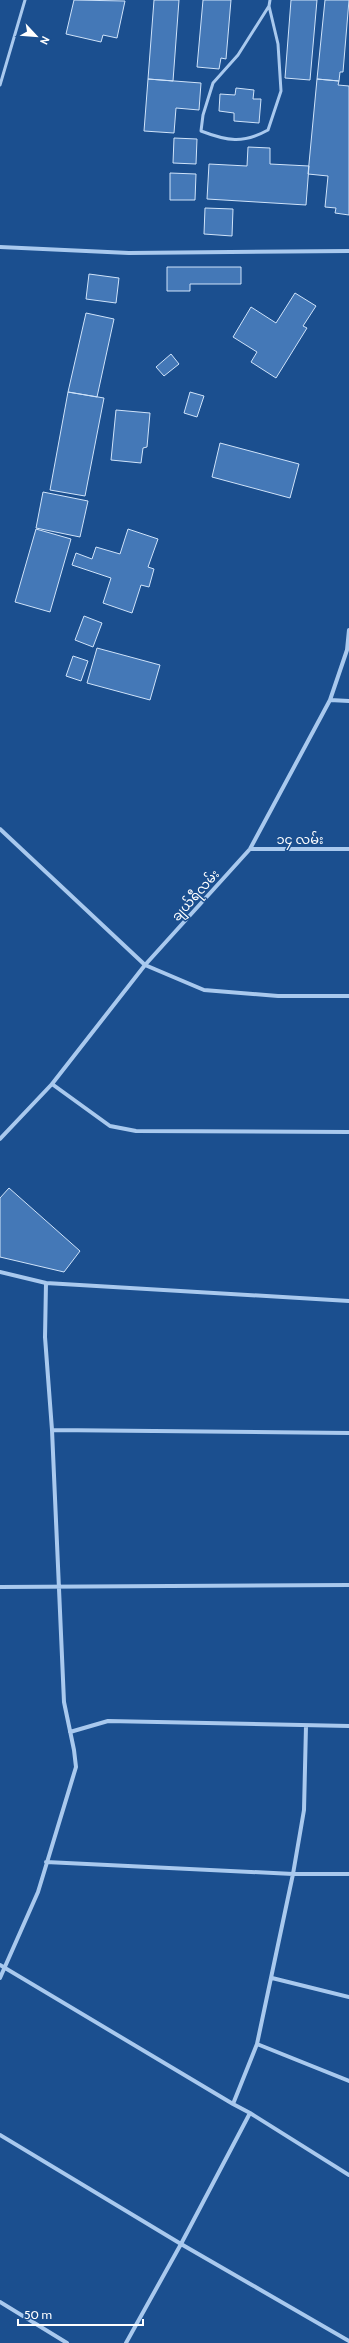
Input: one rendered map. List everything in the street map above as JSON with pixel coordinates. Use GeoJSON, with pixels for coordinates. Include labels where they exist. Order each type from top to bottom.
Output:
{"type":"FeatureCollection","features":[{"type":"Feature","properties":{"kind":"street"},"geometry":{"type":"LineString","coordinates":[[0,247],[129,253],[349,251]]}},
{"type":"Feature","properties":{"kind":"street","name":"ချယ်ရီလမ်း"},"geometry":{"type":"LineString","coordinates":[[0,1139],[52,1084],[145,965],[250,849],[289,780],[330,700],[347,650],[349,630]]}},
{"type":"Feature","properties":{"kind":"street"},"geometry":{"type":"LineString","coordinates":[[330,700],[349,700]]}},
{"type":"Feature","properties":{"kind":"street"},"geometry":{"type":"LineString","coordinates":[[0,829],[145,965],[204,990],[278,996],[349,996]]}},
{"type":"Feature","properties":{"kind":"street","name":"၁၄ လမ်း"},"geometry":{"type":"LineString","coordinates":[[250,849],[349,849]]}},
{"type":"Feature","properties":{"kind":"street"},"geometry":{"type":"LineString","coordinates":[[52,1084],[110,1126],[136,1132],[349,1132]]}},
{"type":"Feature","properties":{"kind":"street"},"geometry":{"type":"LineString","coordinates":[[0,1272],[46,1283],[349,1301]]}},
{"type":"Feature","properties":{"kind":"street"},"geometry":{"type":"LineString","coordinates":[[0,1978],[6,1969],[38,1892],[76,1768],[64,1702],[52,1430],[45,1337],[46,1283]]}},
{"type":"Feature","properties":{"kind":"street"},"geometry":{"type":"LineString","coordinates":[[52,1430],[349,1433]]}},
{"type":"Feature","properties":{"kind":"street"},"geometry":{"type":"LineString","coordinates":[[0,1587],[58,1585],[349,1585]]}},
{"type":"Feature","properties":{"kind":"street"},"geometry":{"type":"LineString","coordinates":[[70,1732],[108,1721],[349,1726]]}},
{"type":"Feature","properties":{"kind":"street"},"geometry":{"type":"LineString","coordinates":[[233,2104],[257,2044],[293,1874],[304,1810],[306,1726]]}},
{"type":"Feature","properties":{"kind":"street"},"geometry":{"type":"LineString","coordinates":[[46,1862],[293,1874],[349,1874]]}},
{"type":"Feature","properties":{"kind":"street"},"geometry":{"type":"LineString","coordinates":[[0,1965],[233,2104],[250,2112],[349,2175]]}},
{"type":"Feature","properties":{"kind":"street"},"geometry":{"type":"LineString","coordinates":[[272,1978],[349,1997]]}},
{"type":"Feature","properties":{"kind":"street"},"geometry":{"type":"LineString","coordinates":[[257,2044],[349,2081]]}},
{"type":"Feature","properties":{"kind":"street"},"geometry":{"type":"LineString","coordinates":[[126,2343],[181,2244],[250,2112]]}},
{"type":"Feature","properties":{"kind":"street"},"geometry":{"type":"LineString","coordinates":[[0,2135],[181,2244],[349,2341]]}},
{"type":"Feature","properties":{"kind":"street"},"geometry":{"type":"LineString","coordinates":[[0,2302],[67,2343]]}},
{"type":"Feature","properties":{"kind":"lane"},"geometry":{"type":"LineString","coordinates":[[0,85],[25,0]]}},
{"type":"Feature","properties":{"kind":"lane"},"geometry":{"type":"LineString","coordinates":[[269,6],[238,55],[213,83],[203,116],[201,130],[224,140],[253,139],[268,130],[281,91],[278,44],[269,6],[270,0]]}},
{"type":"Feature","properties":{"kind":"building"},"geometry":{"type":"Polygon","coordinates":[[[74,0],[125,1],[117,38],[103,35],[101,42],[66,34],[74,0]]]}},
{"type":"Feature","properties":{"kind":"building"},"geometry":{"type":"Polygon","coordinates":[[[154,0],[179,0],[173,81],[148,79],[154,0]]]}},
{"type":"Feature","properties":{"kind":"building"},"geometry":{"type":"Polygon","coordinates":[[[203,0],[231,0],[226,59],[221,58],[219,69],[197,67],[203,0]]]}},
{"type":"Feature","properties":{"kind":"building"},"geometry":{"type":"Polygon","coordinates":[[[291,0],[317,0],[310,80],[285,78],[291,0]]]}},
{"type":"Feature","properties":{"kind":"building"},"geometry":{"type":"Polygon","coordinates":[[[325,0],[349,0],[343,72],[340,72],[339,81],[317,79],[325,0]]]}},
{"type":"Feature","properties":{"kind":"building"},"geometry":{"type":"Polygon","coordinates":[[[148,79],[201,83],[199,110],[176,108],[174,133],[144,131],[148,79]]]}},
{"type":"Feature","properties":{"kind":"building"},"geometry":{"type":"Polygon","coordinates":[[[317,79],[339,81],[338,85],[349,86],[349,215],[335,213],[336,208],[325,207],[328,176],[308,174],[317,79]]]}},
{"type":"Feature","properties":{"kind":"building"},"geometry":{"type":"Polygon","coordinates":[[[236,88],[254,90],[253,99],[261,99],[259,123],[234,121],[234,113],[219,111],[220,94],[235,95],[236,88]]]}},
{"type":"Feature","properties":{"kind":"building"},"geometry":{"type":"Polygon","coordinates":[[[174,138],[197,139],[196,164],[173,163],[174,138]]]}},
{"type":"Feature","properties":{"kind":"building"},"geometry":{"type":"Polygon","coordinates":[[[248,147],[270,148],[270,164],[309,166],[306,205],[207,199],[209,164],[247,166],[248,147]]]}},
{"type":"Feature","properties":{"kind":"building"},"geometry":{"type":"Polygon","coordinates":[[[170,173],[196,174],[195,200],[170,200],[170,173]]]}},
{"type":"Feature","properties":{"kind":"building"},"geometry":{"type":"Polygon","coordinates":[[[205,208],[233,209],[232,236],[204,234],[205,208]]]}},
{"type":"Feature","properties":{"kind":"building"},"geometry":{"type":"Polygon","coordinates":[[[167,267],[241,267],[241,284],[190,284],[190,291],[167,291],[167,267]]]}},
{"type":"Feature","properties":{"kind":"building"},"geometry":{"type":"Polygon","coordinates":[[[89,274],[119,278],[116,303],[86,299],[89,274]]]}},
{"type":"Feature","properties":{"kind":"building"},"geometry":{"type":"Polygon","coordinates":[[[295,293],[316,306],[303,326],[307,328],[276,378],[251,362],[257,352],[233,337],[251,307],[276,323],[295,293]]]}},
{"type":"Feature","properties":{"kind":"building"},"geometry":{"type":"Polygon","coordinates":[[[86,313],[114,319],[97,397],[68,392],[86,313]]]}},
{"type":"Feature","properties":{"kind":"building"},"geometry":{"type":"Polygon","coordinates":[[[171,354],[179,364],[164,376],[156,367],[171,354]]]}},
{"type":"Feature","properties":{"kind":"building"},"geometry":{"type":"Polygon","coordinates":[[[68,392],[104,398],[85,496],[50,490],[68,392]]]}},
{"type":"Feature","properties":{"kind":"building"},"geometry":{"type":"Polygon","coordinates":[[[190,392],[204,396],[197,417],[184,413],[190,392]]]}},
{"type":"Feature","properties":{"kind":"building"},"geometry":{"type":"Polygon","coordinates":[[[116,410],[150,413],[147,447],[143,448],[141,463],[111,460],[116,410]]]}},
{"type":"Feature","properties":{"kind":"building"},"geometry":{"type":"Polygon","coordinates":[[[220,443],[299,464],[290,498],[212,477],[220,443]]]}},
{"type":"Feature","properties":{"kind":"building"},"geometry":{"type":"Polygon","coordinates":[[[43,492],[88,501],[80,537],[36,528],[43,492]]]}},
{"type":"Feature","properties":{"kind":"building"},"geometry":{"type":"Polygon","coordinates":[[[36,529],[71,539],[50,612],[15,602],[36,529]]]}},
{"type":"Feature","properties":{"kind":"building"},"geometry":{"type":"Polygon","coordinates":[[[128,529],[158,539],[148,567],[154,569],[149,587],[141,585],[132,613],[103,603],[111,578],[72,565],[76,553],[92,559],[96,547],[120,554],[128,529]]]}},
{"type":"Feature","properties":{"kind":"building"},"geometry":{"type":"Polygon","coordinates":[[[84,616],[102,623],[93,647],[75,640],[84,616]]]}},
{"type":"Feature","properties":{"kind":"building"},"geometry":{"type":"Polygon","coordinates":[[[97,648],[160,665],[150,700],[87,683],[97,648]]]}},
{"type":"Feature","properties":{"kind":"building"},"geometry":{"type":"Polygon","coordinates":[[[73,656],[88,661],[81,681],[66,676],[73,656]]]}},
{"type":"Feature","properties":{"kind":"building"},"geometry":{"type":"Polygon","coordinates":[[[9,1188],[80,1251],[64,1272],[0,1257],[0,1198],[9,1188]]]}}]}
